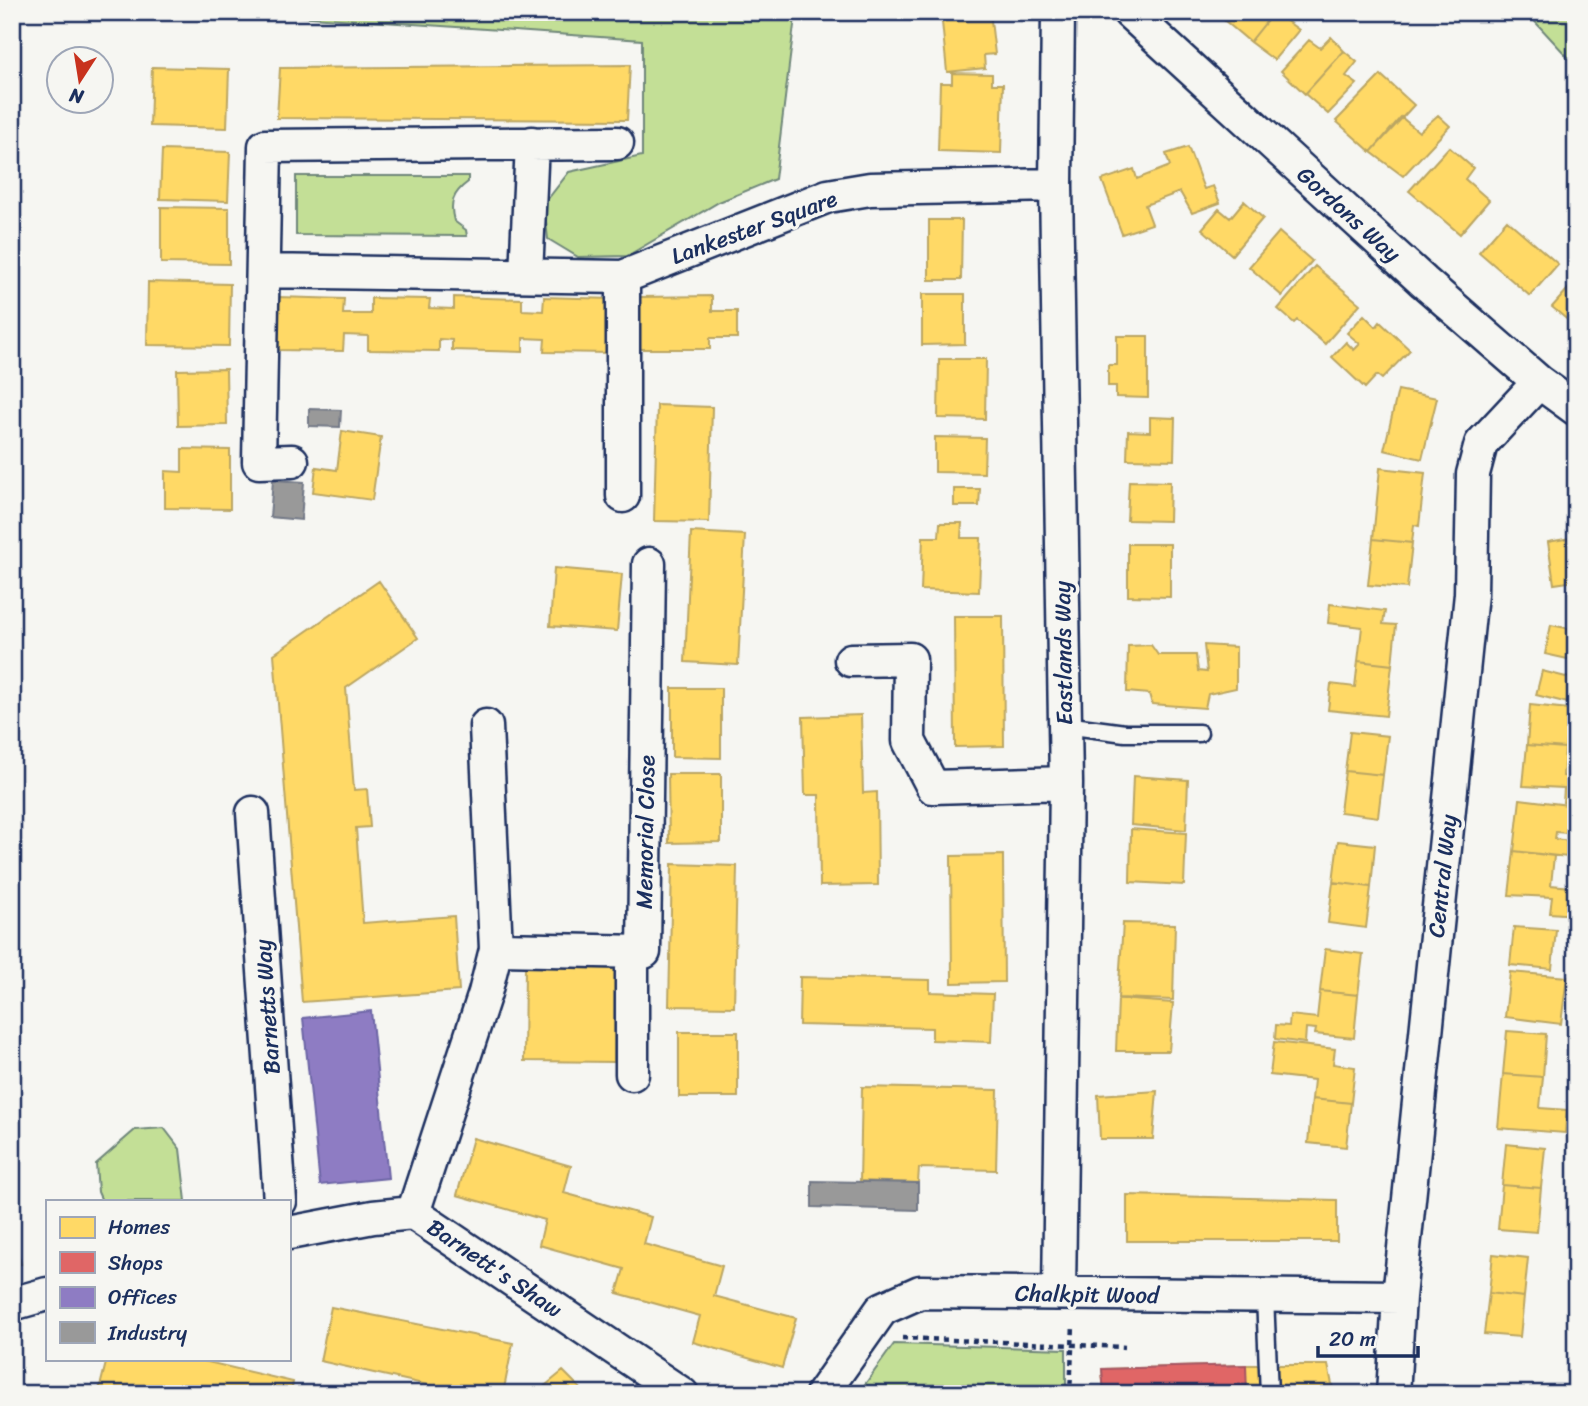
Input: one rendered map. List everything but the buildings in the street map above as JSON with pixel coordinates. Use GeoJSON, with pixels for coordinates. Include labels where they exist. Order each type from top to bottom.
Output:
{"type":"FeatureCollection","features":[{"type":"Feature","properties":{"kind":"street","name":"Eastlands Way"},"geometry":{"type":"LineString","coordinates":[[1058,12],[1056,186],[1066,783],[1066,1293]]}},
{"type":"Feature","properties":{"kind":"street","name":"Gordons Way"},"geometry":{"type":"LineString","coordinates":[[1129,12],[1424,282],[1539,382],[1576,409]]}},
{"type":"Feature","properties":{"kind":"street"},"geometry":{"type":"LineString","coordinates":[[526,275],[532,143]]}},
{"type":"Feature","properties":{"kind":"street"},"geometry":{"type":"LineString","coordinates":[[292,461],[259,462],[265,146],[617,143]]}},
{"type":"Feature","properties":{"kind":"street","name":"Lankester Square"},"geometry":{"type":"LineString","coordinates":[[263,271],[623,277],[828,196],[870,189],[1056,186]]}},
{"type":"Feature","properties":{"kind":"street"},"geometry":{"type":"LineString","coordinates":[[623,277],[623,496]]}},
{"type":"Feature","properties":{"kind":"street","name":"Central Way"},"geometry":{"type":"LineString","coordinates":[[1394,1394],[1399,1297],[1471,594],[1474,474],[1481,444],[1539,382]]}},
{"type":"Feature","properties":{"kind":"street","name":"Memorial Close"},"geometry":{"type":"LineString","coordinates":[[632,952],[644,952],[649,564]]}},
{"type":"Feature","properties":{"kind":"street"},"geometry":{"type":"LineString","coordinates":[[851,660],[910,659],[909,741],[933,787],[1066,783]]}},
{"type":"Feature","properties":{"kind":"street"},"geometry":{"type":"LineString","coordinates":[[413,1213],[485,993],[496,949],[486,726]]}},
{"type":"Feature","properties":{"kind":"street","name":"Barnetts Way"},"geometry":{"type":"LineString","coordinates":[[253,813],[280,1200]]}},
{"type":"Feature","properties":{"kind":"street"},"geometry":{"type":"LineString","coordinates":[[496,949],[632,952],[632,1074]]}},
{"type":"Feature","properties":{"kind":"street","name":"Barnett's Shaw"},"geometry":{"type":"LineString","coordinates":[[290,1233],[373,1217],[413,1213],[682,1394]]}},
{"type":"Feature","properties":{"kind":"street","name":"Chalkpit Wood"},"geometry":{"type":"LineString","coordinates":[[822,1394],[882,1309],[920,1292],[1399,1297]]}},
{"type":"Feature","properties":{"kind":"street"},"geometry":{"type":"LineString","coordinates":[[12,1304],[46,1294]]}},
{"type":"Feature","properties":{"kind":"lane"},"geometry":{"type":"LineString","coordinates":[[1065,725],[1125,733],[1199,733]]}},
{"type":"Feature","properties":{"kind":"lane"},"geometry":{"type":"LineString","coordinates":[[1265,1296],[1269,1394]]}},
{"type":"Feature","properties":{"kind":"path"},"geometry":{"type":"LineString","coordinates":[[1066,1293],[1074,1344],[1070,1394]]}},
{"type":"Feature","properties":{"kind":"path"},"geometry":{"type":"LineString","coordinates":[[891,1338],[1125,1347]]}},
{"type":"Feature","properties":{"kind":"green space"},"geometry":{"type":"Polygon","coordinates":[[[240,12],[792,12],[795,17],[775,179],[719,202],[627,256],[578,257],[548,239],[544,204],[569,172],[642,156],[642,40],[240,12]]]}},
{"type":"Feature","properties":{"kind":"green space"},"geometry":{"type":"Polygon","coordinates":[[[1526,12],[1567,12],[1576,20],[1576,66],[1526,12]]]}},
{"type":"Feature","properties":{"kind":"green space"},"geometry":{"type":"Polygon","coordinates":[[[296,176],[468,176],[468,182],[456,194],[452,204],[454,221],[466,230],[467,236],[296,235],[296,176]]]}},
{"type":"Feature","properties":{"kind":"green space"},"geometry":{"type":"Polygon","coordinates":[[[164,1128],[180,1149],[186,1200],[102,1200],[98,1192],[96,1164],[135,1130],[164,1128]]]}},
{"type":"Feature","properties":{"kind":"green space"},"geometry":{"type":"Polygon","coordinates":[[[894,1344],[1066,1349],[1066,1394],[858,1394],[894,1344]]]}}]}
